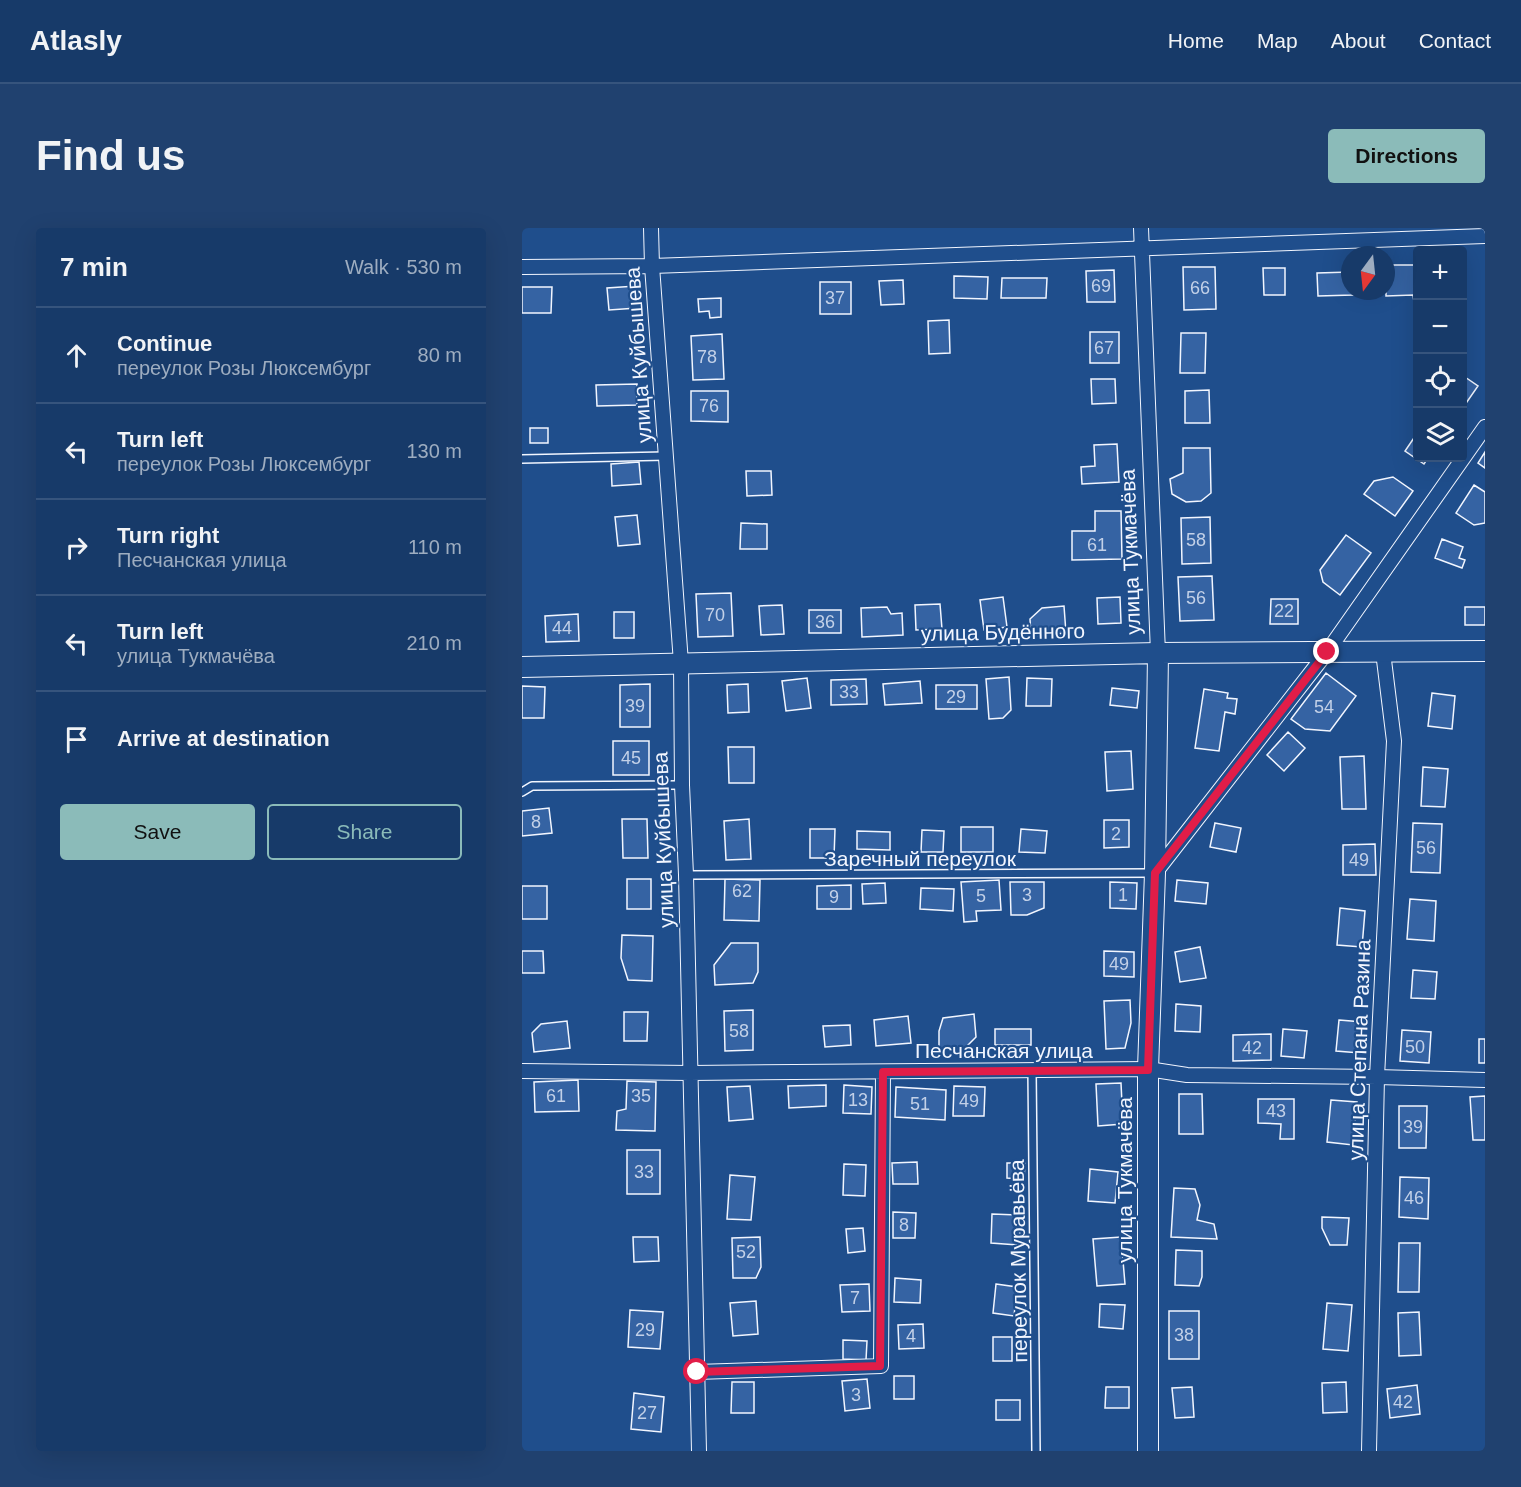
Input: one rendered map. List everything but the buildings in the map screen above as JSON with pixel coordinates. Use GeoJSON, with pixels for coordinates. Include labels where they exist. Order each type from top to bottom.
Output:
{"type":"FeatureCollection","features":[{"type":"Feature","properties":{"kind":"street","name":"улица Куйбышева"},"geometry":{"type":"LineString","coordinates":[[651,228],[681,663],[699,1451]]}},
{"type":"Feature","properties":{"kind":"street","name":"улица Тукмачёва"},"geometry":{"type":"LineString","coordinates":[[1141,228],[1158,652],[1155,873],[1148,1070],[1148,1451]]}},
{"type":"Feature","properties":{"kind":"street"},"geometry":{"type":"LineString","coordinates":[[522,267],[652,266],[1485,236]]}},
{"type":"Feature","properties":{"kind":"street"},"geometry":{"type":"LineString","coordinates":[[1155,873],[1327,652],[1485,427]]}},
{"type":"Feature","properties":{"kind":"street","name":"улица Будённого"},"geometry":{"type":"LineString","coordinates":[[522,667],[1158,652],[1485,651]]}},
{"type":"Feature","properties":{"kind":"street","name":"улица Степана Разина"},"geometry":{"type":"LineString","coordinates":[[1369,1451],[1377,1077],[1394,741],[1383,652]]}},
{"type":"Feature","properties":{"kind":"street","name":"Песчанская улица"},"geometry":{"type":"LineString","coordinates":[[522,1071],[1148,1070],[1187,1075],[1485,1080]]}},
{"type":"Feature","properties":{"kind":"street"},"geometry":{"type":"LineString","coordinates":[[697,1372],[880,1366],[883,1072]]}},
{"type":"Feature","properties":{"kind":"lane"},"geometry":{"type":"LineString","coordinates":[[522,459],[666,456]]}},
{"type":"Feature","properties":{"kind":"lane"},"geometry":{"type":"LineString","coordinates":[[522,792],[532,786],[682,785]]}},
{"type":"Feature","properties":{"kind":"lane","name":"Заречный переулок"},"geometry":{"type":"LineString","coordinates":[[686,875],[1155,873]]}},
{"type":"Feature","properties":{"kind":"lane","name":"переулок Муравьёва"},"geometry":{"type":"LineString","coordinates":[[1032,1071],[1036,1451]]}},
{"type":"Feature","properties":{"kind":"route"},"geometry":{"type":"LineString","coordinates":[[697,1372],[880,1366],[883,1072],[1148,1070],[1155,873],[1327,652]]}}]}
